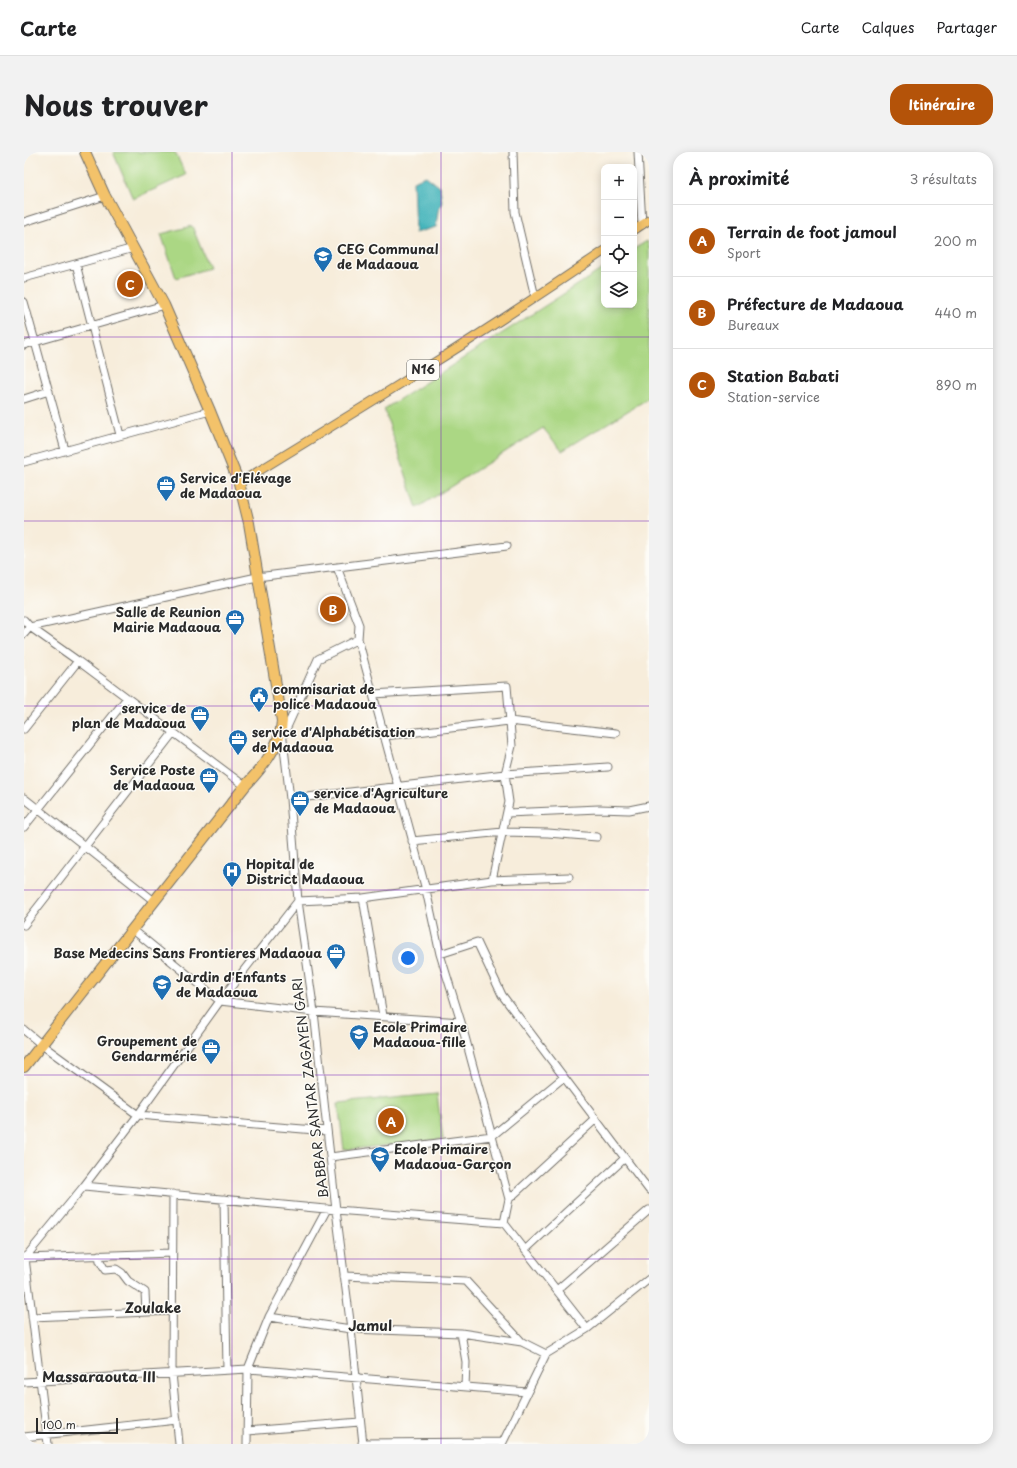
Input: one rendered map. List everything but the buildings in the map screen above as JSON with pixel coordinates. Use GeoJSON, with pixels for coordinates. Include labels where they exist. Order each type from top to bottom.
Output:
{"type":"FeatureCollection","features":[{"type":"Feature","properties":{"kind":"highway"},"geometry":{"type":"LineString","coordinates":[[24,1067],[245,786],[260,769],[282,732],[282,721],[249,523],[239,483],[210,411],[164,305],[106,196],[86,152]]}},
{"type":"Feature","properties":{"kind":"main road"},"geometry":{"type":"LineString","coordinates":[[637,228],[646,222]]}},
{"type":"Feature","properties":{"kind":"main road","name":"N16"},"geometry":{"type":"LineString","coordinates":[[239,483],[382,396],[601,253]]}},
{"type":"Feature","properties":{"kind":"street"},"geometry":{"type":"LineString","coordinates":[[513,152],[515,212],[535,297]]}},
{"type":"Feature","properties":{"kind":"street"},"geometry":{"type":"LineString","coordinates":[[638,152],[646,222]]}},
{"type":"Feature","properties":{"kind":"street"},"geometry":{"type":"LineString","coordinates":[[24,222],[106,196]]}},
{"type":"Feature","properties":{"kind":"street"},"geometry":{"type":"LineString","coordinates":[[24,278],[134,248]]}},
{"type":"Feature","properties":{"kind":"street"},"geometry":{"type":"LineString","coordinates":[[76,264],[120,435]]}},
{"type":"Feature","properties":{"kind":"street"},"geometry":{"type":"LineString","coordinates":[[24,302],[66,450]]}},
{"type":"Feature","properties":{"kind":"street"},"geometry":{"type":"LineString","coordinates":[[24,345],[164,305]]}},
{"type":"Feature","properties":{"kind":"street"},"geometry":{"type":"LineString","coordinates":[[24,399],[49,391]]}},
{"type":"Feature","properties":{"kind":"street"},"geometry":{"type":"LineString","coordinates":[[24,462],[210,411]]}},
{"type":"Feature","properties":{"kind":"street"},"geometry":{"type":"LineString","coordinates":[[24,634],[30,627],[257,577],[507,546]]}},
{"type":"Feature","properties":{"kind":"street"},"geometry":{"type":"LineString","coordinates":[[337,567],[359,625],[358,639],[426,890],[440,954],[461,1022],[509,1199],[504,1223]]}},
{"type":"Feature","properties":{"kind":"street"},"geometry":{"type":"LineString","coordinates":[[24,620],[30,627],[78,661],[245,786]]}},
{"type":"Feature","properties":{"kind":"street"},"geometry":{"type":"LineString","coordinates":[[282,732],[318,659],[358,639]]}},
{"type":"Feature","properties":{"kind":"street"},"geometry":{"type":"LineString","coordinates":[[24,729],[78,661]]}},
{"type":"Feature","properties":{"kind":"street"},"geometry":{"type":"LineString","coordinates":[[373,694],[507,686],[512,746],[505,774],[509,802],[492,880]]}},
{"type":"Feature","properties":{"kind":"street"},"geometry":{"type":"LineString","coordinates":[[24,828],[127,698]]}},
{"type":"Feature","properties":{"kind":"street"},"geometry":{"type":"LineString","coordinates":[[384,736],[509,721],[616,733]]}},
{"type":"Feature","properties":{"kind":"street","name":"BABBAR SANTAR ZAGAYEN GARI"},"geometry":{"type":"LineString","coordinates":[[282,732],[290,799],[298,901],[314,1012],[363,1444]]}},
{"type":"Feature","properties":{"kind":"street"},"geometry":{"type":"LineString","coordinates":[[24,925],[173,733]]}},
{"type":"Feature","properties":{"kind":"street"},"geometry":{"type":"LineString","coordinates":[[290,799],[505,774],[608,767]]}},
{"type":"Feature","properties":{"kind":"street"},"geometry":{"type":"LineString","coordinates":[[24,798],[154,901]]}},
{"type":"Feature","properties":{"kind":"street"},"geometry":{"type":"LineString","coordinates":[[506,813],[599,809],[629,810],[649,806]]}},
{"type":"Feature","properties":{"kind":"street"},"geometry":{"type":"LineString","coordinates":[[412,841],[503,832],[548,833],[597,838]]}},
{"type":"Feature","properties":{"kind":"street"},"geometry":{"type":"LineString","coordinates":[[48,1444],[24,1258],[84,1186],[138,1115],[220,1001],[298,901],[363,898],[492,880],[569,877]]}},
{"type":"Feature","properties":{"kind":"street"},"geometry":{"type":"LineString","coordinates":[[363,898],[383,1016]]}},
{"type":"Feature","properties":{"kind":"street"},"geometry":{"type":"LineString","coordinates":[[132,929],[220,1001],[314,1012],[461,1022]]}},
{"type":"Feature","properties":{"kind":"street"},"geometry":{"type":"LineString","coordinates":[[440,954],[477,942],[502,995],[649,1190]]}},
{"type":"Feature","properties":{"kind":"street"},"geometry":{"type":"LineString","coordinates":[[24,1030],[42,1045],[138,1115],[327,1131]]}},
{"type":"Feature","properties":{"kind":"street"},"geometry":{"type":"LineString","coordinates":[[330,1157],[492,1136],[564,1076]]}},
{"type":"Feature","properties":{"kind":"street"},"geometry":{"type":"LineString","coordinates":[[509,1199],[596,1119]]}},
{"type":"Feature","properties":{"kind":"street"},"geometry":{"type":"LineString","coordinates":[[525,1250],[625,1158]]}},
{"type":"Feature","properties":{"kind":"street"},"geometry":{"type":"LineString","coordinates":[[84,1186],[336,1210],[504,1223],[587,1329]]}},
{"type":"Feature","properties":{"kind":"street"},"geometry":{"type":"LineString","coordinates":[[173,1194],[172,1373],[179,1444]]}},
{"type":"Feature","properties":{"kind":"street"},"geometry":{"type":"LineString","coordinates":[[224,1199],[227,1370]]}},
{"type":"Feature","properties":{"kind":"street"},"geometry":{"type":"LineString","coordinates":[[247,1444],[248,1368],[270,1317],[327,1209]]}},
{"type":"Feature","properties":{"kind":"street"},"geometry":{"type":"LineString","coordinates":[[557,1290],[649,1210]]}},
{"type":"Feature","properties":{"kind":"street"},"geometry":{"type":"LineString","coordinates":[[24,1258],[172,1253]]}},
{"type":"Feature","properties":{"kind":"street"},"geometry":{"type":"LineString","coordinates":[[99,1255],[100,1261],[105,1270],[116,1269],[122,1273],[128,1281],[145,1292],[146,1312]]}},
{"type":"Feature","properties":{"kind":"street"},"geometry":{"type":"LineString","coordinates":[[344,1276],[466,1281],[522,1342]]}},
{"type":"Feature","properties":{"kind":"street"},"geometry":{"type":"LineString","coordinates":[[363,1444],[502,1443],[546,1354],[587,1329],[649,1279]]}},
{"type":"Feature","properties":{"kind":"street"},"geometry":{"type":"LineString","coordinates":[[32,1317],[172,1311]]}},
{"type":"Feature","properties":{"kind":"street"},"geometry":{"type":"LineString","coordinates":[[270,1317],[351,1329],[461,1332],[522,1342],[546,1354]]}},
{"type":"Feature","properties":{"kind":"street"},"geometry":{"type":"LineString","coordinates":[[461,1332],[466,1362],[465,1387]]}},
{"type":"Feature","properties":{"kind":"street"},"geometry":{"type":"LineString","coordinates":[[24,1382],[248,1368],[527,1392]]}},
{"type":"Feature","properties":{"kind":"street"},"geometry":{"type":"LineString","coordinates":[[24,1437],[176,1420]]}},
{"type":"Feature","properties":{"kind":"street"},"geometry":{"type":"LineString","coordinates":[[247,1431],[360,1422]]}},
{"type":"Feature","properties":{"kind":"green space"},"geometry":{"type":"Polygon","coordinates":[[[113,152],[175,152],[186,175],[133,199],[113,152]]]}},
{"type":"Feature","properties":{"kind":"green space"},"geometry":{"type":"Polygon","coordinates":[[[192,226],[209,268],[176,278],[161,234],[192,226]]]}},
{"type":"Feature","properties":{"kind":"green space"},"geometry":{"type":"Polygon","coordinates":[[[647,241],[649,248],[649,398],[562,451],[543,428],[417,508],[384,409],[601,270],[601,308],[637,308],[637,247],[647,241]]]}},
{"type":"Feature","properties":{"kind":"green space"},"geometry":{"type":"Polygon","coordinates":[[[437,1094],[443,1139],[344,1150],[338,1103],[437,1094]]]}},
{"type":"Feature","properties":{"kind":"water"},"geometry":{"type":"Polygon","coordinates":[[[426,176],[440,187],[442,202],[438,211],[436,227],[415,233],[413,181],[426,176]]]}},
{"type":"Feature","properties":{"kind":"place","name":"CEG Communal de Madaoua"},"geometry":{"type":"Point","coordinates":[323,273]}},
{"type":"Feature","properties":{"kind":"place","name":"Station Babati"},"geometry":{"type":"Point","coordinates":[130,284]}},
{"type":"Feature","properties":{"kind":"place","name":"Service d'Elévage de Madaoua"},"geometry":{"type":"Point","coordinates":[166,502]}},
{"type":"Feature","properties":{"kind":"place","name":"Préfecture de Madaoua"},"geometry":{"type":"Point","coordinates":[333,609]}},
{"type":"Feature","properties":{"kind":"place","name":"Salle de Reunion Mairie Madaoua"},"geometry":{"type":"Point","coordinates":[235,636]}},
{"type":"Feature","properties":{"kind":"place","name":"commisariat de police Madaoua"},"geometry":{"type":"Point","coordinates":[259,713]}},
{"type":"Feature","properties":{"kind":"place","name":"service de plan de Madaoua"},"geometry":{"type":"Point","coordinates":[200,732]}},
{"type":"Feature","properties":{"kind":"place","name":"service d'Alphabétisation de Madaoua"},"geometry":{"type":"Point","coordinates":[238,756]}},
{"type":"Feature","properties":{"kind":"place","name":"Service Poste de Madaoua"},"geometry":{"type":"Point","coordinates":[209,794]}},
{"type":"Feature","properties":{"kind":"place","name":"service d'Agriculture de Madaoua"},"geometry":{"type":"Point","coordinates":[300,817]}},
{"type":"Feature","properties":{"kind":"place","name":"Hopital de District Madaoua"},"geometry":{"type":"Point","coordinates":[232,888]}},
{"type":"Feature","properties":{"kind":"place","name":"Base Medecins Sans Frontieres Madaoua"},"geometry":{"type":"Point","coordinates":[336,970]}},
{"type":"Feature","properties":{"kind":"place","name":"Jardin d'Enfants de Madaoua"},"geometry":{"type":"Point","coordinates":[162,1001]}},
{"type":"Feature","properties":{"kind":"place","name":"Ecole Primaire Madaoua-fille"},"geometry":{"type":"Point","coordinates":[359,1051]}},
{"type":"Feature","properties":{"kind":"place","name":"Groupement de Gendarmérie"},"geometry":{"type":"Point","coordinates":[211,1065]}},
{"type":"Feature","properties":{"kind":"place","name":"Terrain de foot jamoul"},"geometry":{"type":"Point","coordinates":[391,1121]}},
{"type":"Feature","properties":{"kind":"place","name":"Ecole Primaire Madaoua-Garçon"},"geometry":{"type":"Point","coordinates":[380,1173]}},
{"type":"Feature","properties":{"kind":"district","name":"Zoulake"},"geometry":{"type":"Point","coordinates":[153,1308]}},
{"type":"Feature","properties":{"kind":"district","name":"Jamul"},"geometry":{"type":"Point","coordinates":[370,1326]}},
{"type":"Feature","properties":{"kind":"district","name":"Massaraouta III"},"geometry":{"type":"Point","coordinates":[99,1377]}}]}
